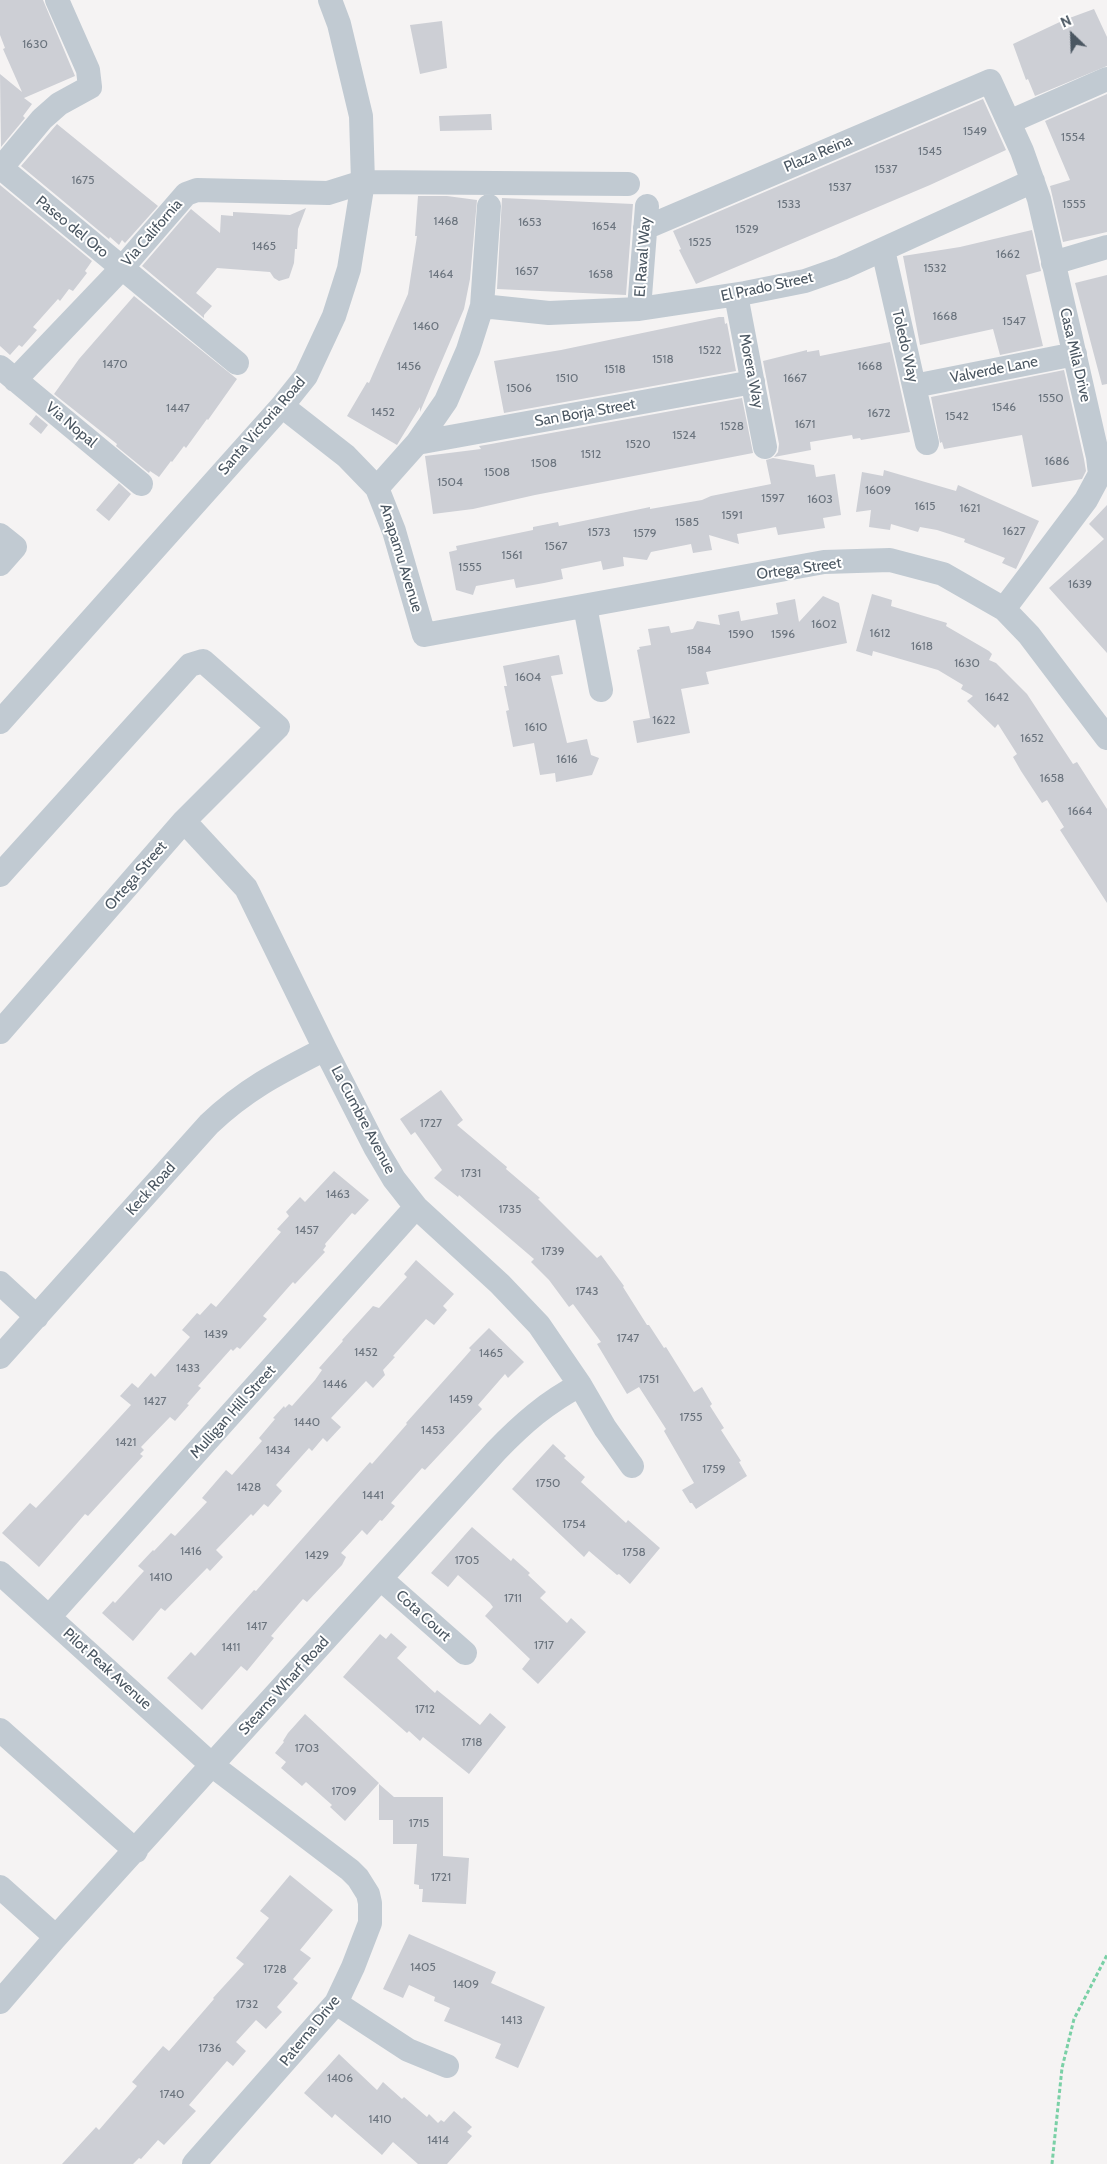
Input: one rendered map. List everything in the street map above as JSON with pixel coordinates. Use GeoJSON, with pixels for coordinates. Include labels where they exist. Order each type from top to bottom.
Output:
{"type":"FeatureCollection","features":[{"type":"Feature","properties":{"kind":"street"},"geometry":{"type":"LineString","coordinates":[[0,167],[59,104],[90,87],[88,70],[57,0]]}},
{"type":"Feature","properties":{"kind":"street","name":"Santa Victoria Road"},"geometry":{"type":"LineString","coordinates":[[0,722],[282,406],[306,376],[334,316],[349,269],[363,182],[361,116],[339,24],[330,0]]}},
{"type":"Feature","properties":{"kind":"street"},"geometry":{"type":"LineString","coordinates":[[1009,122],[1107,79]]}},
{"type":"Feature","properties":{"kind":"street","name":"Casa Mila Drive"},"geometry":{"type":"LineString","coordinates":[[990,81],[1009,122],[1039,199],[1103,474],[1086,500],[1004,609]]}},
{"type":"Feature","properties":{"kind":"street","name":"Plaza Reina"},"geometry":{"type":"LineString","coordinates":[[646,217],[990,81]]}},
{"type":"Feature","properties":{"kind":"street","name":"Paseo del Oro"},"geometry":{"type":"LineString","coordinates":[[0,167],[237,362]]}},
{"type":"Feature","properties":{"kind":"street","name":"El Prado Street"},"geometry":{"type":"LineString","coordinates":[[482,306],[549,312],[639,309],[736,295],[805,281],[842,268],[1033,181]]}},
{"type":"Feature","properties":{"kind":"street","name":"Via California"},"geometry":{"type":"LineString","coordinates":[[8,373],[122,268],[186,194],[197,190],[328,193],[363,182],[628,184]]}},
{"type":"Feature","properties":{"kind":"street"},"geometry":{"type":"LineString","coordinates":[[377,488],[418,443],[446,401],[468,350],[482,306],[489,206]]}},
{"type":"Feature","properties":{"kind":"street","name":"El Raval Way"},"geometry":{"type":"LineString","coordinates":[[639,309],[646,217]]}},
{"type":"Feature","properties":{"kind":"street"},"geometry":{"type":"LineString","coordinates":[[1054,263],[1107,247]]}},
{"type":"Feature","properties":{"kind":"street","name":"Toledo Way"},"geometry":{"type":"LineString","coordinates":[[882,250],[927,443]]}},
{"type":"Feature","properties":{"kind":"street","name":"Morera Way"},"geometry":{"type":"LineString","coordinates":[[736,295],[765,447]]}},
{"type":"Feature","properties":{"kind":"street","name":"Valverde Lane"},"geometry":{"type":"LineString","coordinates":[[914,386],[1075,354]]}},
{"type":"Feature","properties":{"kind":"street","name":"Via Nopal"},"geometry":{"type":"LineString","coordinates":[[8,373],[141,484]]}},
{"type":"Feature","properties":{"kind":"street","name":"San Borja Street"},"geometry":{"type":"LineString","coordinates":[[418,443],[753,382]]}},
{"type":"Feature","properties":{"kind":"street","name":"Anapamu Avenue"},"geometry":{"type":"LineString","coordinates":[[282,406],[346,456],[377,488],[394,531],[424,635]]}},
{"type":"Feature","properties":{"kind":"street","name":"Ortega Street"},"geometry":{"type":"LineString","coordinates":[[424,635],[824,562],[890,560],[943,574],[1004,609],[1029,635],[1107,738]]}},
{"type":"Feature","properties":{"kind":"street"},"geometry":{"type":"LineString","coordinates":[[585,606],[601,690]]}},
{"type":"Feature","properties":{"kind":"street","name":"Ortega Street"},"geometry":{"type":"LineString","coordinates":[[0,875],[190,666],[203,660],[278,727],[184,821],[0,1032]]}},
{"type":"Feature","properties":{"kind":"street","name":"La Cumbre Avenue"},"geometry":{"type":"LineString","coordinates":[[184,821],[246,888],[374,1147],[394,1179],[416,1207],[524,1308],[553,1344],[605,1428],[632,1466]]}},
{"type":"Feature","properties":{"kind":"street","name":"Keck Road"},"geometry":{"type":"LineString","coordinates":[[0,1357],[229,1104],[268,1078],[325,1049]]}},
{"type":"Feature","properties":{"kind":"street","name":"Mulligan Hill Street"},"geometry":{"type":"LineString","coordinates":[[49,1617],[416,1207]]}},
{"type":"Feature","properties":{"kind":"street"},"geometry":{"type":"LineString","coordinates":[[0,1283],[37,1317]]}},
{"type":"Feature","properties":{"kind":"street","name":"Stearns Wharf Road"},"geometry":{"type":"LineString","coordinates":[[0,2002],[56,1937],[520,1426],[550,1402],[580,1385]]}},
{"type":"Feature","properties":{"kind":"street","name":"Pilot Peak Avenue"},"geometry":{"type":"LineString","coordinates":[[0,1573],[213,1766]]}},
{"type":"Feature","properties":{"kind":"street","name":"Cota Court"},"geometry":{"type":"LineString","coordinates":[[381,1579],[465,1653]]}},
{"type":"Feature","properties":{"kind":"street"},"geometry":{"type":"LineString","coordinates":[[0,1730],[136,1851]]}},
{"type":"Feature","properties":{"kind":"street","name":"Paterna Drive"},"geometry":{"type":"LineString","coordinates":[[194,2164],[336,2003],[354,1967],[370,1923],[370,1903],[363,1886],[350,1870],[213,1766]]}},
{"type":"Feature","properties":{"kind":"street"},"geometry":{"type":"LineString","coordinates":[[0,1887],[56,1937]]}},
{"type":"Feature","properties":{"kind":"street"},"geometry":{"type":"LineString","coordinates":[[336,2003],[408,2050],[447,2066]]}},
{"type":"Feature","properties":{"kind":"path"},"geometry":{"type":"LineString","coordinates":[[1052,2164],[1062,2068],[1074,2019],[1107,1954]]}},
{"type":"Feature","properties":{"kind":"building"},"geometry":{"type":"Polygon","coordinates":[[[0,0],[43,0],[75,76],[24,98],[32,104],[23,116],[25,118],[1,147],[0,74],[22,92],[3,49],[5,48],[0,35],[0,0]]]}},
{"type":"Feature","properties":{"kind":"building"},"geometry":{"type":"Polygon","coordinates":[[[1094,9],[1107,37],[1107,66],[1035,96],[1028,79],[1026,80],[1013,44],[1064,20],[1094,9]]]}},
{"type":"Feature","properties":{"kind":"building"},"geometry":{"type":"Polygon","coordinates":[[[442,21],[447,68],[420,74],[410,25],[442,21]]]}},
{"type":"Feature","properties":{"kind":"building"},"geometry":{"type":"Polygon","coordinates":[[[1107,94],[1107,232],[1063,242],[1050,186],[1070,180],[1045,121],[1107,94]]]}},
{"type":"Feature","properties":{"kind":"building"},"geometry":{"type":"Polygon","coordinates":[[[983,99],[1006,150],[930,185],[696,284],[679,250],[681,249],[673,231],[983,99]]]}},
{"type":"Feature","properties":{"kind":"building"},"geometry":{"type":"Polygon","coordinates":[[[491,114],[492,130],[440,131],[439,116],[491,114]]]}},
{"type":"Feature","properties":{"kind":"building"},"geometry":{"type":"Polygon","coordinates":[[[57,124],[158,206],[125,243],[122,240],[119,245],[110,237],[109,239],[21,166],[57,124]]]}},
{"type":"Feature","properties":{"kind":"building"},"geometry":{"type":"Polygon","coordinates":[[[0,185],[92,261],[85,271],[87,273],[73,291],[69,289],[60,301],[58,299],[33,327],[37,330],[22,347],[19,345],[10,355],[0,346],[0,185]]]}},
{"type":"Feature","properties":{"kind":"building"},"geometry":{"type":"Polygon","coordinates":[[[418,196],[447,196],[477,200],[470,279],[464,309],[420,412],[420,407],[397,445],[347,416],[367,382],[369,383],[408,294],[417,236],[415,236],[418,196]]]}},
{"type":"Feature","properties":{"kind":"building"},"geometry":{"type":"Polygon","coordinates":[[[502,198],[633,204],[626,295],[497,289],[502,198]]]}},
{"type":"Feature","properties":{"kind":"building"},"geometry":{"type":"Polygon","coordinates":[[[306,208],[298,229],[297,249],[295,249],[294,263],[289,278],[279,281],[270,272],[217,268],[196,293],[212,306],[204,315],[204,318],[142,266],[191,209],[220,233],[221,215],[233,216],[233,212],[290,215],[306,208]]]}},
{"type":"Feature","properties":{"kind":"building"},"geometry":{"type":"Polygon","coordinates":[[[1032,230],[1041,271],[1026,275],[1043,346],[1000,355],[993,329],[920,345],[903,256],[960,247],[1032,230]]]}},
{"type":"Feature","properties":{"kind":"building"},"geometry":{"type":"Polygon","coordinates":[[[1107,275],[1107,384],[1102,385],[1075,283],[1107,275]]]}},
{"type":"Feature","properties":{"kind":"building"},"geometry":{"type":"Polygon","coordinates":[[[134,296],[237,379],[186,448],[184,446],[159,477],[150,471],[149,473],[116,446],[117,444],[54,394],[79,359],[134,296]]]}},
{"type":"Feature","properties":{"kind":"building"},"geometry":{"type":"Polygon","coordinates":[[[724,317],[725,324],[727,323],[736,371],[504,413],[494,361],[561,350],[724,317]]]}},
{"type":"Feature","properties":{"kind":"building"},"geometry":{"type":"Polygon","coordinates":[[[890,342],[910,432],[861,440],[860,438],[853,439],[852,435],[810,442],[811,450],[774,457],[778,452],[779,444],[763,361],[807,350],[807,352],[819,350],[820,356],[890,342]]]}},
{"type":"Feature","properties":{"kind":"building"},"geometry":{"type":"Polygon","coordinates":[[[1064,370],[1086,471],[1082,479],[1032,487],[1022,435],[944,449],[942,442],[940,443],[931,397],[1064,370]]]}},
{"type":"Feature","properties":{"kind":"building"},"geometry":{"type":"Polygon","coordinates":[[[742,398],[753,453],[535,495],[473,509],[433,514],[425,456],[481,449],[479,446],[742,398]]]}},
{"type":"Feature","properties":{"kind":"building"},"geometry":{"type":"Polygon","coordinates":[[[36,415],[48,425],[41,434],[29,424],[36,415]]]}},
{"type":"Feature","properties":{"kind":"building"},"geometry":{"type":"Polygon","coordinates":[[[773,458],[814,465],[816,477],[835,474],[841,515],[823,518],[825,528],[778,535],[776,527],[737,534],[739,544],[709,535],[712,550],[693,553],[691,544],[651,552],[647,560],[623,557],[624,566],[603,570],[601,561],[561,569],[563,579],[544,583],[516,588],[514,579],[476,586],[473,595],[456,590],[449,552],[457,550],[456,546],[533,530],[533,527],[558,522],[559,526],[650,507],[650,509],[702,500],[711,496],[771,484],[766,460],[773,458]]]}},
{"type":"Feature","properties":{"kind":"building"},"geometry":{"type":"Polygon","coordinates":[[[884,470],[956,491],[958,485],[1039,521],[1016,569],[1002,563],[1005,558],[964,542],[965,539],[937,530],[920,527],[918,532],[891,524],[890,530],[869,527],[871,510],[856,512],[862,472],[883,476],[884,470]]]}},
{"type":"Feature","properties":{"kind":"building"},"geometry":{"type":"Polygon","coordinates":[[[119,483],[131,494],[109,521],[96,510],[119,483]]]}},
{"type":"Feature","properties":{"kind":"building"},"geometry":{"type":"Polygon","coordinates":[[[1107,505],[1107,653],[1049,588],[1104,539],[1089,524],[1107,505]]]}},
{"type":"Feature","properties":{"kind":"building"},"geometry":{"type":"Polygon","coordinates":[[[872,594],[892,600],[891,606],[947,623],[946,626],[989,651],[992,654],[989,660],[996,663],[1027,694],[1073,764],[1077,762],[1107,809],[1107,903],[1060,830],[1064,827],[1047,800],[1042,803],[1021,771],[1013,757],[1017,754],[998,724],[995,728],[967,701],[973,696],[961,689],[963,685],[938,670],[873,651],[872,656],[856,651],[872,594]]]}},
{"type":"Feature","properties":{"kind":"building"},"geometry":{"type":"Polygon","coordinates":[[[823,596],[839,603],[847,643],[706,672],[709,684],[681,689],[690,733],[637,743],[633,721],[650,718],[637,650],[640,649],[639,647],[651,645],[648,629],[669,626],[671,633],[693,629],[697,621],[720,625],[718,615],[739,611],[741,621],[778,614],[776,603],[795,599],[799,622],[823,596]]]}},
{"type":"Feature","properties":{"kind":"building"},"geometry":{"type":"Polygon","coordinates":[[[559,655],[563,674],[551,676],[567,743],[587,739],[591,755],[599,758],[592,775],[556,782],[555,773],[540,775],[534,743],[513,747],[506,711],[509,710],[504,686],[507,686],[503,666],[559,655]]]}},
{"type":"Feature","properties":{"kind":"building"},"geometry":{"type":"Polygon","coordinates":[[[441,1090],[463,1120],[457,1125],[540,1198],[538,1199],[597,1258],[601,1255],[624,1286],[647,1325],[649,1325],[664,1348],[666,1347],[694,1392],[702,1387],[712,1404],[710,1406],[724,1428],[721,1430],[741,1461],[739,1462],[747,1476],[696,1509],[690,1503],[682,1490],[694,1483],[664,1431],[666,1429],[639,1387],[627,1394],[597,1344],[601,1342],[573,1304],[569,1307],[549,1280],[531,1262],[534,1259],[459,1195],[458,1197],[434,1178],[442,1170],[415,1132],[411,1135],[400,1119],[441,1090]]]}},
{"type":"Feature","properties":{"kind":"building"},"geometry":{"type":"Polygon","coordinates":[[[334,1171],[369,1200],[355,1215],[352,1213],[325,1244],[326,1246],[323,1250],[325,1252],[295,1284],[293,1282],[263,1316],[267,1319],[240,1349],[237,1347],[233,1351],[231,1349],[198,1386],[201,1388],[175,1421],[170,1417],[141,1447],[144,1450],[140,1454],[143,1456],[88,1516],[85,1514],[39,1567],[2,1533],[30,1503],[36,1508],[65,1477],[131,1405],[120,1396],[132,1383],[138,1388],[151,1373],[155,1377],[190,1337],[182,1330],[197,1313],[200,1315],[211,1303],[216,1307],[281,1232],[277,1229],[289,1216],[286,1212],[300,1197],[305,1202],[334,1171]]]}},
{"type":"Feature","properties":{"kind":"building"},"geometry":{"type":"Polygon","coordinates":[[[416,1260],[454,1294],[443,1306],[447,1310],[434,1325],[426,1319],[393,1356],[395,1357],[383,1370],[385,1375],[373,1388],[366,1381],[331,1418],[341,1427],[327,1442],[323,1438],[312,1451],[309,1448],[276,1485],[282,1491],[268,1507],[264,1504],[253,1516],[251,1514],[216,1550],[223,1557],[210,1571],[207,1568],[165,1611],[161,1608],[133,1641],[102,1613],[113,1601],[115,1603],[144,1571],[138,1566],[153,1550],[171,1533],[175,1536],[207,1502],[202,1498],[226,1470],[232,1475],[262,1441],[259,1438],[275,1419],[273,1418],[284,1406],[285,1408],[289,1404],[292,1406],[315,1380],[322,1370],[319,1368],[342,1340],[373,1306],[379,1308],[407,1277],[404,1274],[416,1260]]]}},
{"type":"Feature","properties":{"kind":"building"},"geometry":{"type":"Polygon","coordinates":[[[489,1328],[524,1362],[508,1378],[505,1374],[478,1405],[482,1409],[425,1470],[422,1468],[391,1503],[395,1506],[382,1521],[380,1520],[367,1535],[362,1530],[341,1553],[346,1557],[342,1565],[307,1602],[303,1599],[271,1636],[274,1638],[247,1671],[241,1666],[202,1710],[167,1678],[191,1652],[195,1656],[254,1590],[256,1591],[370,1462],[372,1464],[471,1350],[469,1348],[489,1328]]]}},
{"type":"Feature","properties":{"kind":"building"},"geometry":{"type":"Polygon","coordinates":[[[553,1444],[566,1456],[564,1458],[585,1477],[581,1482],[626,1523],[628,1520],[660,1548],[630,1584],[589,1551],[584,1557],[512,1489],[553,1444]]]}},
{"type":"Feature","properties":{"kind":"building"},"geometry":{"type":"Polygon","coordinates":[[[472,1527],[511,1561],[513,1558],[530,1573],[528,1575],[546,1592],[540,1598],[567,1623],[571,1618],[586,1632],[538,1684],[522,1669],[530,1659],[485,1616],[493,1607],[490,1603],[458,1575],[448,1587],[431,1573],[472,1527]]]}},
{"type":"Feature","properties":{"kind":"building"},"geometry":{"type":"Polygon","coordinates":[[[391,1633],[407,1647],[397,1658],[435,1693],[437,1690],[480,1725],[490,1713],[506,1727],[469,1774],[423,1737],[420,1741],[409,1731],[407,1733],[343,1677],[380,1634],[386,1639],[391,1633]]]}},
{"type":"Feature","properties":{"kind":"building"},"geometry":{"type":"Polygon","coordinates":[[[305,1714],[379,1783],[345,1821],[330,1807],[332,1805],[306,1782],[302,1786],[281,1768],[286,1762],[275,1753],[284,1742],[288,1733],[305,1714]]]}},
{"type":"Feature","properties":{"kind":"building"},"geometry":{"type":"Polygon","coordinates":[[[379,1784],[394,1797],[443,1797],[443,1856],[469,1858],[466,1904],[422,1902],[423,1889],[419,1889],[419,1885],[414,1884],[417,1844],[393,1844],[393,1820],[379,1820],[379,1784]]]}},
{"type":"Feature","properties":{"kind":"building"},"geometry":{"type":"Polygon","coordinates":[[[290,1875],[333,1910],[300,1950],[311,1958],[293,1979],[298,1983],[277,2007],[282,2012],[266,2029],[256,2020],[236,2042],[246,2051],[233,2066],[227,2061],[189,2105],[196,2111],[164,2145],[158,2140],[141,2159],[139,2158],[133,2164],[62,2164],[96,2127],[99,2130],[137,2086],[132,2082],[163,2046],[169,2051],[244,1964],[236,1958],[269,1918],[260,1911],[290,1875]]]}},
{"type":"Feature","properties":{"kind":"building"},"geometry":{"type":"Polygon","coordinates":[[[409,1934],[496,1972],[491,1983],[545,2007],[518,2068],[495,2058],[501,2044],[444,2021],[450,2008],[434,2001],[435,1997],[409,1985],[403,1998],[383,1989],[409,1934]]]}},
{"type":"Feature","properties":{"kind":"building"},"geometry":{"type":"Polygon","coordinates":[[[339,2054],[377,2090],[383,2082],[402,2099],[404,2097],[427,2117],[429,2114],[438,2123],[441,2120],[444,2122],[454,2111],[472,2127],[467,2132],[472,2136],[447,2164],[418,2164],[393,2142],[382,2155],[335,2114],[332,2118],[304,2093],[339,2054]]]}}]}
